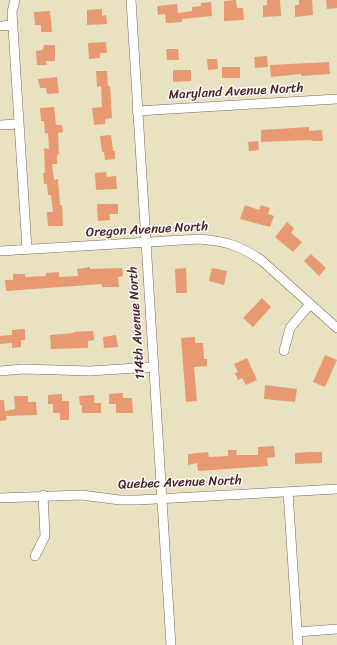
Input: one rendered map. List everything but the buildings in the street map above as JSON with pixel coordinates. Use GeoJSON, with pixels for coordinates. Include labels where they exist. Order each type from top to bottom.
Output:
{"type":"FeatureCollection","features":[{"type":"Feature","properties":{"kind":"street"},"geometry":{"type":"LineString","coordinates":[[15,0],[12,12],[27,249]]}},
{"type":"Feature","properties":{"kind":"street","name":"114th Avenue North"},"geometry":{"type":"LineString","coordinates":[[131,0],[171,645]]}},
{"type":"Feature","properties":{"kind":"street"},"geometry":{"type":"LineString","coordinates":[[0,26],[13,25]]}},
{"type":"Feature","properties":{"kind":"street","name":"Maryland Avenue North"},"geometry":{"type":"LineString","coordinates":[[137,111],[337,99]]}},
{"type":"Feature","properties":{"kind":"street"},"geometry":{"type":"LineString","coordinates":[[0,125],[19,124]]}},
{"type":"Feature","properties":{"kind":"street","name":"Oregon Avenue North"},"geometry":{"type":"LineString","coordinates":[[0,251],[200,239],[216,240],[247,250],[261,260],[337,328]]}},
{"type":"Feature","properties":{"kind":"street"},"geometry":{"type":"LineString","coordinates":[[284,351],[290,328],[310,304]]}},
{"type":"Feature","properties":{"kind":"street"},"geometry":{"type":"LineString","coordinates":[[0,371],[90,371],[153,367]]}},
{"type":"Feature","properties":{"kind":"street","name":"Quebec Avenue North"},"geometry":{"type":"LineString","coordinates":[[0,498],[81,494],[120,500],[337,489]]}},
{"type":"Feature","properties":{"kind":"street"},"geometry":{"type":"LineString","coordinates":[[288,492],[298,645]]}},
{"type":"Feature","properties":{"kind":"street"},"geometry":{"type":"LineString","coordinates":[[35,556],[45,536],[43,495]]}},
{"type":"Feature","properties":{"kind":"street"},"geometry":{"type":"LineString","coordinates":[[297,632],[337,629]]}}]}
